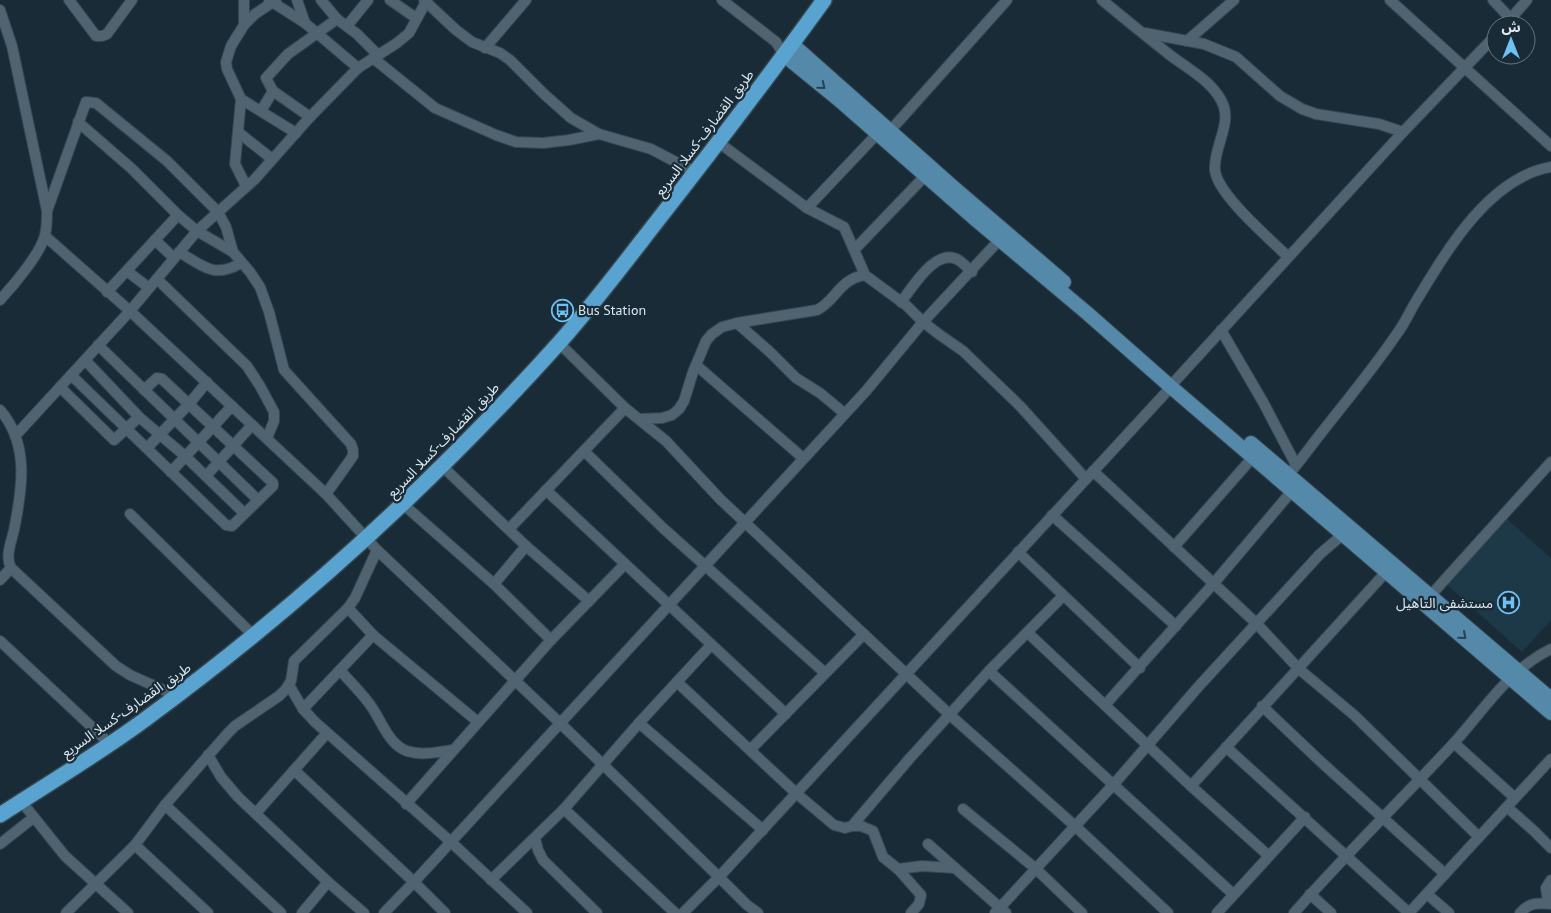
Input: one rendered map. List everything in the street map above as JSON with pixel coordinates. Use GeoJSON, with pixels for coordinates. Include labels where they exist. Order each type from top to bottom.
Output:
{"type":"FeatureCollection","features":[{"type":"Feature","properties":{"kind":"highway","name":"طريق القضارف-كسلا السريع"},"geometry":{"type":"LineString","coordinates":[[0,815],[110,744],[177,696],[315,586],[372,544],[404,504],[559,343],[695,172],[824,0]]}},
{"type":"Feature","properties":{"kind":"main road"},"geometry":{"type":"LineString","coordinates":[[788,50],[1003,237],[1289,478],[1387,571],[1514,674],[1551,698]]}},
{"type":"Feature","properties":{"kind":"main road"},"geometry":{"type":"LineString","coordinates":[[884,132],[925,176],[1003,237]]}},
{"type":"Feature","properties":{"kind":"main road"},"geometry":{"type":"LineString","coordinates":[[1174,383],[1253,457],[1289,478]]}},
{"type":"Feature","properties":{"kind":"main road"},"geometry":{"type":"LineString","coordinates":[[1346,531],[1431,595],[1514,674],[1551,713]]}},
{"type":"Feature","properties":{"kind":"street"},"geometry":{"type":"LineString","coordinates":[[69,0],[96,36],[107,34],[132,0]]}},
{"type":"Feature","properties":{"kind":"street"},"geometry":{"type":"LineString","coordinates":[[244,0],[244,25]]}},
{"type":"Feature","properties":{"kind":"street"},"geometry":{"type":"LineString","coordinates":[[297,0],[305,23]]}},
{"type":"Feature","properties":{"kind":"street"},"geometry":{"type":"LineString","coordinates":[[321,0],[334,15],[357,34],[376,56],[435,108],[444,113],[516,142],[543,143],[599,134]]}},
{"type":"Feature","properties":{"kind":"street"},"geometry":{"type":"LineString","coordinates":[[310,117],[272,91],[266,78],[288,54],[316,33],[334,15],[336,0]]}},
{"type":"Feature","properties":{"kind":"street"},"geometry":{"type":"LineString","coordinates":[[347,26],[368,0]]}},
{"type":"Feature","properties":{"kind":"street"},"geometry":{"type":"LineString","coordinates":[[390,0],[416,18]]}},
{"type":"Feature","properties":{"kind":"street"},"geometry":{"type":"LineString","coordinates":[[485,48],[526,0]]}},
{"type":"Feature","properties":{"kind":"street"},"geometry":{"type":"LineString","coordinates":[[722,0],[788,50]]}},
{"type":"Feature","properties":{"kind":"street"},"geometry":{"type":"LineString","coordinates":[[807,208],[884,132],[1007,0]]}},
{"type":"Feature","properties":{"kind":"street"},"geometry":{"type":"LineString","coordinates":[[1102,0],[1206,82],[1216,92],[1225,110],[1224,129],[1215,159],[1215,171],[1218,180],[1226,194],[1287,256]]}},
{"type":"Feature","properties":{"kind":"street"},"geometry":{"type":"LineString","coordinates":[[1187,41],[1234,0]]}},
{"type":"Feature","properties":{"kind":"street"},"geometry":{"type":"LineString","coordinates":[[1390,0],[1551,146]]}},
{"type":"Feature","properties":{"kind":"street"},"geometry":{"type":"LineString","coordinates":[[1493,0],[1503,15]]}},
{"type":"Feature","properties":{"kind":"street"},"geometry":{"type":"LineString","coordinates":[[1514,15],[1527,0]]}},
{"type":"Feature","properties":{"kind":"street"},"geometry":{"type":"LineString","coordinates":[[246,186],[235,164],[241,99],[226,69],[231,46],[244,25],[272,1],[305,23],[358,68]]}},
{"type":"Feature","properties":{"kind":"street"},"geometry":{"type":"LineString","coordinates":[[15,436],[130,311],[197,231],[255,179],[296,132],[358,68],[396,44],[409,33],[425,1],[472,42],[500,53],[510,60],[571,118],[599,134],[651,149],[695,172]]}},
{"type":"Feature","properties":{"kind":"street"},"geometry":{"type":"LineString","coordinates":[[0,10],[12,46],[47,211]]}},
{"type":"Feature","properties":{"kind":"street"},"geometry":{"type":"LineString","coordinates":[[1141,32],[1213,46],[1236,56],[1280,96],[1302,110],[1379,124],[1403,132]]}},
{"type":"Feature","properties":{"kind":"street"},"geometry":{"type":"LineString","coordinates":[[683,913],[797,794],[1174,383],[1287,256],[1486,46]]}},
{"type":"Feature","properties":{"kind":"street"},"geometry":{"type":"LineString","coordinates":[[261,111],[272,91]]}},
{"type":"Feature","properties":{"kind":"street"},"geometry":{"type":"LineString","coordinates":[[241,99],[296,132]]}},
{"type":"Feature","properties":{"kind":"street"},"geometry":{"type":"LineString","coordinates":[[0,300],[14,285],[40,247],[45,236],[47,211],[78,122],[86,102],[96,103],[167,161],[218,212],[226,227],[233,252],[260,287],[284,370],[351,444],[353,456],[326,494]]}},
{"type":"Feature","properties":{"kind":"street"},"geometry":{"type":"LineString","coordinates":[[78,122],[131,168],[178,215],[197,231],[233,252]]}},
{"type":"Feature","properties":{"kind":"street"},"geometry":{"type":"LineString","coordinates":[[238,132],[272,159]]}},
{"type":"Feature","properties":{"kind":"street"},"geometry":{"type":"LineString","coordinates":[[718,142],[807,208],[844,227],[866,275],[923,322],[963,351],[1089,475],[1214,583],[1256,623],[1299,669],[1354,715],[1480,837]]}},
{"type":"Feature","properties":{"kind":"street"},"geometry":{"type":"LineString","coordinates":[[1105,705],[1214,583],[1289,478],[1398,333],[1415,303],[1470,220],[1495,195],[1534,171],[1551,167]]}},
{"type":"Feature","properties":{"kind":"street"},"geometry":{"type":"LineString","coordinates":[[854,250],[925,176]]}},
{"type":"Feature","properties":{"kind":"street"},"geometry":{"type":"LineString","coordinates":[[107,292],[178,215]]}},
{"type":"Feature","properties":{"kind":"street"},"geometry":{"type":"LineString","coordinates":[[45,236],[130,311],[326,494],[372,544],[560,723],[718,877],[748,909],[758,913]]}},
{"type":"Feature","properties":{"kind":"street"},"geometry":{"type":"LineString","coordinates":[[384,913],[802,458],[866,391],[923,322],[1003,237]]}},
{"type":"Feature","properties":{"kind":"street"},"geometry":{"type":"LineString","coordinates":[[155,240],[177,255],[210,270],[224,271],[241,263]]}},
{"type":"Feature","properties":{"kind":"street"},"geometry":{"type":"LineString","coordinates":[[901,302],[929,267],[937,260],[948,257],[959,260],[972,272]]}},
{"type":"Feature","properties":{"kind":"street"},"geometry":{"type":"LineString","coordinates":[[127,271],[149,288]]}},
{"type":"Feature","properties":{"kind":"street"},"geometry":{"type":"LineString","coordinates":[[639,419],[662,418],[672,415],[679,409],[706,341],[722,327],[816,310],[821,308],[849,281],[866,275]]}},
{"type":"Feature","properties":{"kind":"street"},"geometry":{"type":"LineString","coordinates":[[157,279],[247,366],[274,412],[274,421],[267,438]]}},
{"type":"Feature","properties":{"kind":"street"},"geometry":{"type":"LineString","coordinates":[[737,323],[796,378],[820,393],[844,413]]}},
{"type":"Feature","properties":{"kind":"street"},"geometry":{"type":"LineString","coordinates":[[1221,330],[1263,402],[1289,478]]}},
{"type":"Feature","properties":{"kind":"street"},"geometry":{"type":"LineString","coordinates":[[559,343],[625,408],[681,455],[720,499],[950,715],[1075,826],[1168,913]]}},
{"type":"Feature","properties":{"kind":"street"},"geometry":{"type":"LineString","coordinates":[[98,345],[258,500]]}},
{"type":"Feature","properties":{"kind":"street"},"geometry":{"type":"LineString","coordinates":[[85,360],[139,417],[185,456],[244,513]]}},
{"type":"Feature","properties":{"kind":"street"},"geometry":{"type":"LineString","coordinates":[[696,365],[802,458]]}},
{"type":"Feature","properties":{"kind":"street"},"geometry":{"type":"LineString","coordinates":[[71,375],[226,525],[232,526],[273,486],[273,483],[162,379],[157,378],[144,390]]}},
{"type":"Feature","properties":{"kind":"street"},"geometry":{"type":"LineString","coordinates":[[146,448],[189,404],[207,382]]}},
{"type":"Feature","properties":{"kind":"street"},"geometry":{"type":"LineString","coordinates":[[60,387],[114,440],[139,417]]}},
{"type":"Feature","properties":{"kind":"street"},"geometry":{"type":"LineString","coordinates":[[93,420],[118,395]]}},
{"type":"Feature","properties":{"kind":"street"},"geometry":{"type":"LineString","coordinates":[[171,472],[232,406]]}},
{"type":"Feature","properties":{"kind":"street"},"geometry":{"type":"LineString","coordinates":[[509,528],[625,408]]}},
{"type":"Feature","properties":{"kind":"street"},"geometry":{"type":"LineString","coordinates":[[0,410],[15,436],[22,462],[22,486],[8,556],[11,568],[116,666],[130,675],[177,696]]}},
{"type":"Feature","properties":{"kind":"street"},"geometry":{"type":"LineString","coordinates":[[206,476],[252,425]]}},
{"type":"Feature","properties":{"kind":"street"},"geometry":{"type":"LineString","coordinates":[[584,451],[630,497],[824,673]]}},
{"type":"Feature","properties":{"kind":"street"},"geometry":{"type":"LineString","coordinates":[[1174,547],[1253,457]]}},
{"type":"Feature","properties":{"kind":"street"},"geometry":{"type":"LineString","coordinates":[[1431,595],[1551,462]]}},
{"type":"Feature","properties":{"kind":"street"},"geometry":{"type":"LineString","coordinates":[[442,466],[526,546],[589,600]]}},
{"type":"Feature","properties":{"kind":"street"},"geometry":{"type":"LineString","coordinates":[[546,490],[786,714]]}},
{"type":"Feature","properties":{"kind":"street"},"geometry":{"type":"LineString","coordinates":[[404,504],[494,584],[551,640]]}},
{"type":"Feature","properties":{"kind":"street"},"geometry":{"type":"LineString","coordinates":[[130,514],[253,635]]}},
{"type":"Feature","properties":{"kind":"street"},"geometry":{"type":"LineString","coordinates":[[1052,515],[1176,626]]}},
{"type":"Feature","properties":{"kind":"street"},"geometry":{"type":"LineString","coordinates":[[928,844],[1000,911],[1035,868],[1114,784],[1256,623],[1320,554],[1346,531]]}},
{"type":"Feature","properties":{"kind":"street"},"geometry":{"type":"LineString","coordinates":[[66,913],[135,845],[165,805],[235,726],[279,696],[289,685],[294,661],[348,608],[355,598],[372,544]]}},
{"type":"Feature","properties":{"kind":"street"},"geometry":{"type":"LineString","coordinates":[[494,584],[526,546]]}},
{"type":"Feature","properties":{"kind":"street"},"geometry":{"type":"LineString","coordinates":[[1018,552],[1140,668]]}},
{"type":"Feature","properties":{"kind":"street"},"geometry":{"type":"LineString","coordinates":[[406,804],[551,640],[626,564]]}},
{"type":"Feature","properties":{"kind":"street"},"geometry":{"type":"LineString","coordinates":[[0,580],[11,568]]}},
{"type":"Feature","properties":{"kind":"street"},"geometry":{"type":"LineString","coordinates":[[1191,786],[1387,571]]}},
{"type":"Feature","properties":{"kind":"street"},"geometry":{"type":"LineString","coordinates":[[852,826],[910,758],[989,671],[1063,596]]}},
{"type":"Feature","properties":{"kind":"street"},"geometry":{"type":"LineString","coordinates":[[348,608],[373,635],[478,722]]}},
{"type":"Feature","properties":{"kind":"street"},"geometry":{"type":"LineString","coordinates":[[1028,632],[1191,786],[1269,856]]}},
{"type":"Feature","properties":{"kind":"street"},"geometry":{"type":"LineString","coordinates":[[751,749],[864,634]]}},
{"type":"Feature","properties":{"kind":"street"},"geometry":{"type":"LineString","coordinates":[[303,709],[373,635]]}},
{"type":"Feature","properties":{"kind":"street"},"geometry":{"type":"LineString","coordinates":[[0,641],[110,744]]}},
{"type":"Feature","properties":{"kind":"street"},"geometry":{"type":"LineString","coordinates":[[491,880],[564,809],[602,764],[711,645]]}},
{"type":"Feature","properties":{"kind":"street"},"geometry":{"type":"LineString","coordinates":[[1294,913],[1382,817],[1454,743],[1514,674],[1551,649]]}},
{"type":"Feature","properties":{"kind":"street"},"geometry":{"type":"LineString","coordinates":[[340,670],[364,697],[390,737],[401,749],[425,754],[453,750]]}},
{"type":"Feature","properties":{"kind":"street"},"geometry":{"type":"LineString","coordinates":[[989,671],[1233,894]]}},
{"type":"Feature","properties":{"kind":"street"},"geometry":{"type":"LineString","coordinates":[[678,682],[797,794],[834,825],[845,828],[861,826],[873,831],[883,857],[898,869],[921,894],[919,904],[911,913]]}},
{"type":"Feature","properties":{"kind":"street"},"geometry":{"type":"LineString","coordinates":[[289,685],[303,709],[327,733],[451,842],[526,913]]}},
{"type":"Feature","properties":{"kind":"street"},"geometry":{"type":"LineString","coordinates":[[1262,706],[1446,874]]}},
{"type":"Feature","properties":{"kind":"street"},"geometry":{"type":"LineString","coordinates":[[640,723],[763,830]]}},
{"type":"Feature","properties":{"kind":"street"},"geometry":{"type":"LineString","coordinates":[[256,813],[327,733]]}},
{"type":"Feature","properties":{"kind":"street"},"geometry":{"type":"LineString","coordinates":[[1454,743],[1515,798]]}},
{"type":"Feature","properties":{"kind":"street"},"geometry":{"type":"LineString","coordinates":[[1226,747],[1409,913],[1549,763]]}},
{"type":"Feature","properties":{"kind":"street"},"geometry":{"type":"LineString","coordinates":[[208,755],[221,777],[238,797],[328,882],[364,913]]}},
{"type":"Feature","properties":{"kind":"street"},"geometry":{"type":"LineString","coordinates":[[294,770],[414,882],[444,913]]}},
{"type":"Feature","properties":{"kind":"street"},"geometry":{"type":"LineString","coordinates":[[21,801],[65,856],[128,913]]}},
{"type":"Feature","properties":{"kind":"street"},"geometry":{"type":"LineString","coordinates":[[165,805],[281,913]]}},
{"type":"Feature","properties":{"kind":"street"},"geometry":{"type":"LineString","coordinates":[[1508,807],[1551,848]]}},
{"type":"Feature","properties":{"kind":"street"},"geometry":{"type":"LineString","coordinates":[[564,809],[675,913]]}},
{"type":"Feature","properties":{"kind":"street"},"geometry":{"type":"LineString","coordinates":[[963,809],[1035,868],[1082,913]]}},
{"type":"Feature","properties":{"kind":"street"},"geometry":{"type":"LineString","coordinates":[[1217,913],[1305,817]]}},
{"type":"Feature","properties":{"kind":"street"},"geometry":{"type":"LineString","coordinates":[[0,844],[33,818]]}},
{"type":"Feature","properties":{"kind":"street"},"geometry":{"type":"LineString","coordinates":[[535,838],[543,860],[597,913]]}},
{"type":"Feature","properties":{"kind":"street"},"geometry":{"type":"LineString","coordinates":[[135,845],[208,913]]}},
{"type":"Feature","properties":{"kind":"street"},"geometry":{"type":"LineString","coordinates":[[898,869],[922,866],[955,868]]}},
{"type":"Feature","properties":{"kind":"street"},"geometry":{"type":"LineString","coordinates":[[1520,913],[1532,903],[1547,906],[1546,888],[1551,880]]}},
{"type":"Feature","properties":{"kind":"street"},"geometry":{"type":"LineString","coordinates":[[302,913],[328,882]]}},
{"type":"Feature","properties":{"kind":"street"},"geometry":{"type":"LineString","coordinates":[[1310,894],[1331,913]]}},
{"type":"Feature","properties":{"kind":"street"},"geometry":{"type":"LineString","coordinates":[[1427,894],[1448,913]]}},
{"type":"Feature","properties":{"kind":"shaded area","name":"مستشفى التاهيل"},"geometry":{"type":"Polygon","coordinates":[[[1507,519],[1551,558],[1551,620],[1522,652],[1447,585],[1507,519]]]}},
{"type":"Feature","properties":{"kind":"place","name":"Bus Station"},"geometry":{"type":"Point","coordinates":[562,310]}},
{"type":"Feature","properties":{"kind":"place","name":"مستشفى التاهيل"},"geometry":{"type":"Point","coordinates":[1509,603]}}]}
